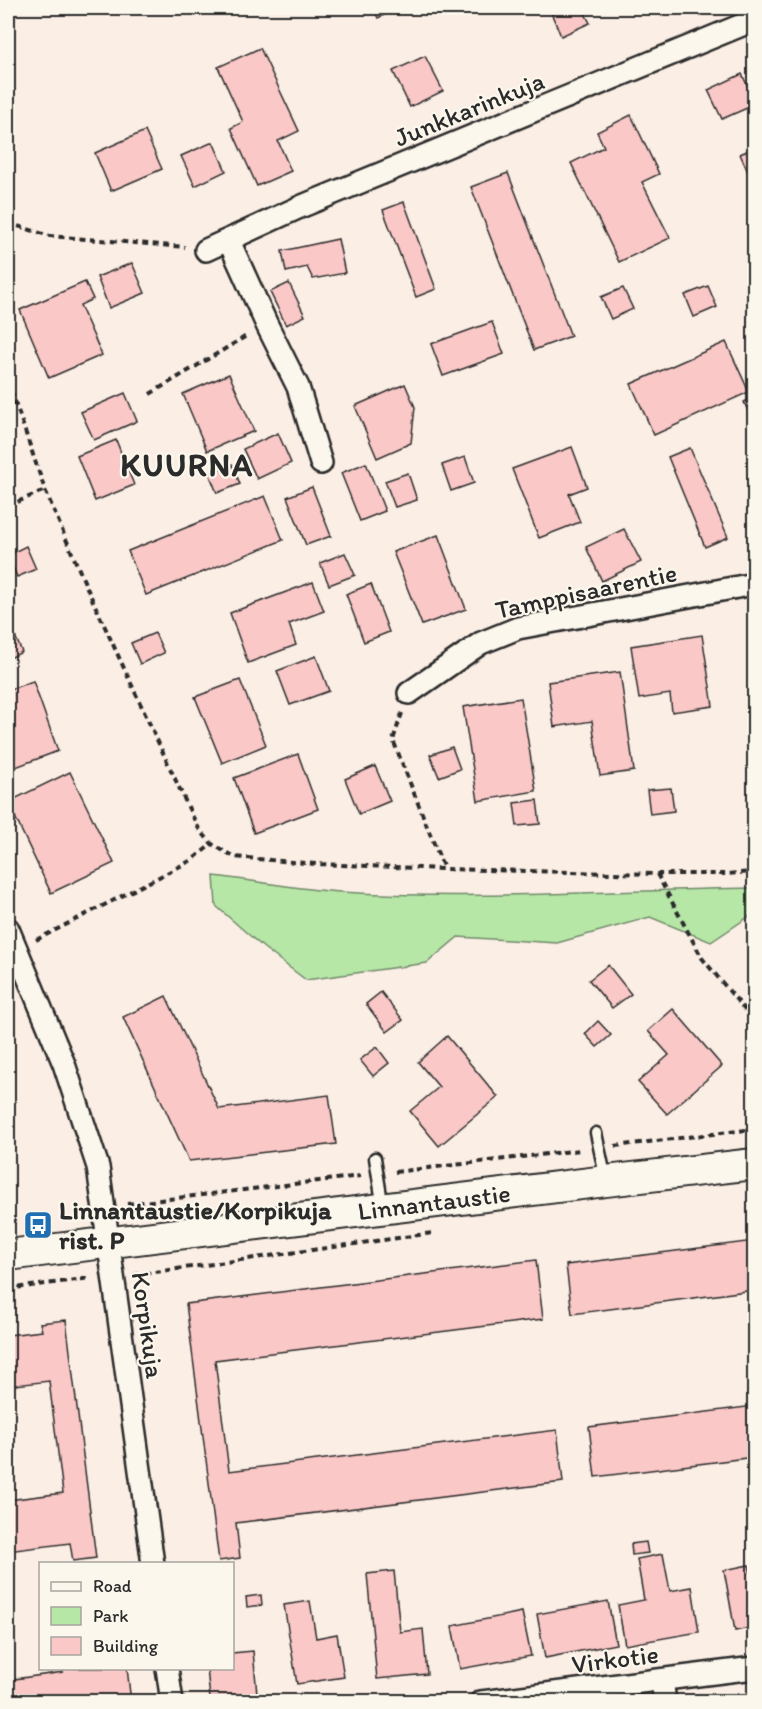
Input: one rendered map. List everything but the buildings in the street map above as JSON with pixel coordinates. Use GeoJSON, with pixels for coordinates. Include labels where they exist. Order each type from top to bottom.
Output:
{"type":"FeatureCollection","features":[{"type":"Feature","properties":{"kind":"street","name":"Junkkarinkuja"},"geometry":{"type":"LineString","coordinates":[[206,250],[300,207],[754,20]]}},
{"type":"Feature","properties":{"kind":"street"},"geometry":{"type":"LineString","coordinates":[[229,241],[298,387],[321,463]]}},
{"type":"Feature","properties":{"kind":"street","name":"Tamppisaarentie"},"geometry":{"type":"LineString","coordinates":[[409,693],[481,643],[518,628],[754,584]]}},
{"type":"Feature","properties":{"kind":"street","name":"Korpikuja"},"geometry":{"type":"LineString","coordinates":[[8,929],[64,1064],[98,1167],[153,1562]]}},
{"type":"Feature","properties":{"kind":"street","name":"Linnantaustie"},"geometry":{"type":"LineString","coordinates":[[8,1255],[754,1164]]}},
{"type":"Feature","properties":{"kind":"street","name":"Virkotie"},"geometry":{"type":"LineString","coordinates":[[481,1701],[754,1668]]}},
{"type":"Feature","properties":{"kind":"street"},"geometry":{"type":"LineString","coordinates":[[168,1670],[172,1701]]}},
{"type":"Feature","properties":{"kind":"street"},"geometry":{"type":"LineString","coordinates":[[662,1680],[665,1701]]}},
{"type":"Feature","properties":{"kind":"lane"},"geometry":{"type":"LineString","coordinates":[[596,1133],[606,1181]]}},
{"type":"Feature","properties":{"kind":"lane"},"geometry":{"type":"LineString","coordinates":[[375,1158],[383,1208]]}},
{"type":"Feature","properties":{"kind":"path"},"geometry":{"type":"LineString","coordinates":[[8,223],[50,236],[171,245],[206,250]]}},
{"type":"Feature","properties":{"kind":"path"},"geometry":{"type":"LineString","coordinates":[[150,394],[222,349],[267,325]]}},
{"type":"Feature","properties":{"kind":"path"},"geometry":{"type":"LineString","coordinates":[[8,381],[45,490],[87,588],[188,807],[199,829],[212,844],[234,856],[317,864],[657,874],[754,872]]}},
{"type":"Feature","properties":{"kind":"path"},"geometry":{"type":"LineString","coordinates":[[8,506],[45,490]]}},
{"type":"Feature","properties":{"kind":"path"},"geometry":{"type":"LineString","coordinates":[[409,693],[393,740],[444,869]]}},
{"type":"Feature","properties":{"kind":"path"},"geometry":{"type":"LineString","coordinates":[[17,950],[192,860],[212,844]]}},
{"type":"Feature","properties":{"kind":"path"},"geometry":{"type":"LineString","coordinates":[[657,874],[702,957],[754,1021]]}},
{"type":"Feature","properties":{"kind":"path"},"geometry":{"type":"LineString","coordinates":[[148,1202],[754,1129]]}},
{"type":"Feature","properties":{"kind":"path"},"geometry":{"type":"LineString","coordinates":[[8,1288],[114,1277],[434,1233]]}},
{"type":"Feature","properties":{"kind":"green space"},"geometry":{"type":"Polygon","coordinates":[[[214,876],[325,891],[392,894],[496,895],[754,888],[754,913],[711,942],[650,917],[557,943],[458,937],[427,963],[306,980],[264,948],[216,906],[214,876]]]}},
{"type":"Feature","properties":{"kind":"place","name":"Linnantaustie/Korpikuja rist. P"},"geometry":{"type":"Point","coordinates":[38,1225]}},
{"type":"Feature","properties":{"kind":"district","name":"KUURNA"},"geometry":{"type":"Point","coordinates":[187,465]}}]}
